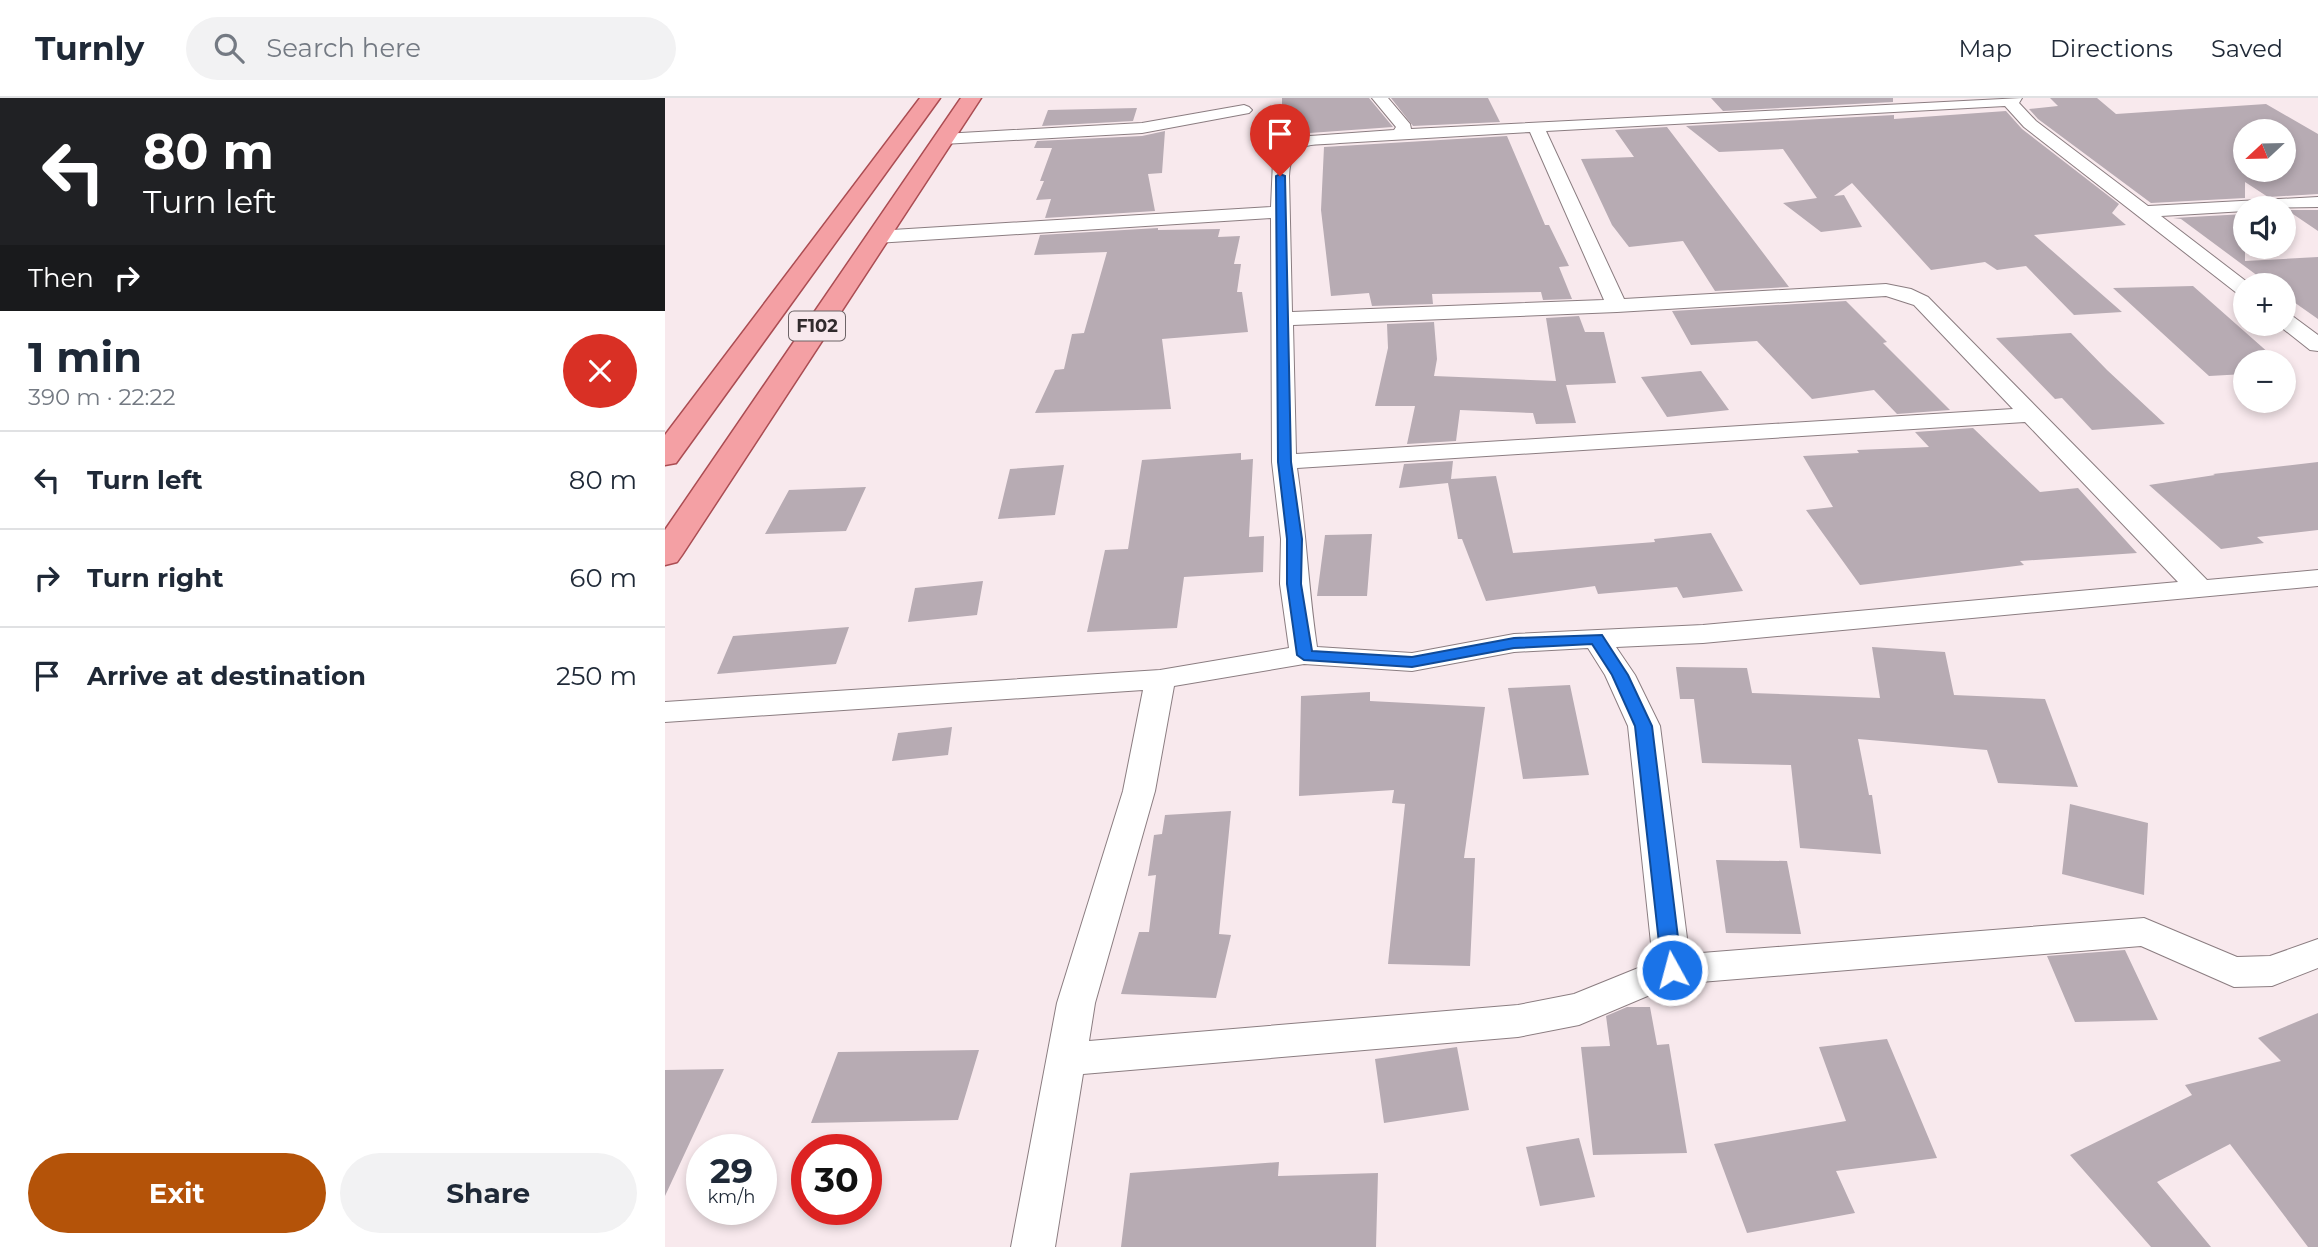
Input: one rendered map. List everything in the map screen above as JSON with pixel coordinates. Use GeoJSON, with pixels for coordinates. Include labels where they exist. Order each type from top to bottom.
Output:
{"type":"FeatureCollection","features":[{"type":"Feature","properties":{"kind":"main road","name":"F102"},"geometry":{"type":"LineString","coordinates":[[665,456],[930,98]]}},
{"type":"Feature","properties":{"kind":"main road","name":"F102"},"geometry":{"type":"LineString","coordinates":[[665,555],[971,98]]}},
{"type":"Feature","properties":{"kind":"street"},"geometry":{"type":"LineString","coordinates":[[1380,98],[1404,127],[1399,134]]}},
{"type":"Feature","properties":{"kind":"street"},"geometry":{"type":"LineString","coordinates":[[1304,655],[1294,584],[1294,539],[1284,462],[1281,212],[1282,156],[1287,149],[1306,143],[1399,134],[1537,129],[2012,99],[2030,124],[2233,281]]}},
{"type":"Feature","properties":{"kind":"street"},"geometry":{"type":"LineString","coordinates":[[943,139],[1130,129],[1244,110]]}},
{"type":"Feature","properties":{"kind":"street"},"geometry":{"type":"LineString","coordinates":[[1537,129],[1617,306]]}},
{"type":"Feature","properties":{"kind":"street"},"geometry":{"type":"LineString","coordinates":[[2141,212],[2318,202]]}},
{"type":"Feature","properties":{"kind":"street"},"geometry":{"type":"LineString","coordinates":[[876,237],[1281,212]]}},
{"type":"Feature","properties":{"kind":"street"},"geometry":{"type":"LineString","coordinates":[[1282,319],[1617,306],[1885,290],[1904,293],[1921,301],[2200,589]]}},
{"type":"Feature","properties":{"kind":"street"},"geometry":{"type":"LineString","coordinates":[[2296,327],[2315,340]]}},
{"type":"Feature","properties":{"kind":"street"},"geometry":{"type":"LineString","coordinates":[[1284,462],[2029,415]]}},
{"type":"Feature","properties":{"kind":"street"},"geometry":{"type":"LineString","coordinates":[[665,712],[1160,679],[1304,655],[1412,662],[1514,643],[1703,634],[2318,578]]}},
{"type":"Feature","properties":{"kind":"street"},"geometry":{"type":"LineString","coordinates":[[1596,639],[1620,675],[1644,726],[1672,970]]}},
{"type":"Feature","properties":{"kind":"street"},"geometry":{"type":"LineString","coordinates":[[1033,1247],[1076,1003],[1139,791],[1160,679]]}},
{"type":"Feature","properties":{"kind":"street"},"geometry":{"type":"LineString","coordinates":[[1066,1059],[1518,1021],[1579,1009],[1672,970],[2144,932],[2234,972],[2272,971],[2318,953]]}},
{"type":"Feature","properties":{"kind":"building"},"geometry":{"type":"Polygon","coordinates":[[[1282,98],[1369,98],[1393,127],[1282,135],[1282,98]]]}},
{"type":"Feature","properties":{"kind":"building"},"geometry":{"type":"Polygon","coordinates":[[[1391,98],[1488,98],[1500,122],[1413,126],[1391,98]]]}},
{"type":"Feature","properties":{"kind":"building"},"geometry":{"type":"Polygon","coordinates":[[[1711,98],[1893,98],[1893,102],[1723,111],[1711,98]]]}},
{"type":"Feature","properties":{"kind":"building"},"geometry":{"type":"Polygon","coordinates":[[[2050,98],[2097,98],[2116,114],[2266,104],[2292,119],[2233,119],[2233,182],[2245,182],[2245,196],[2151,203],[2038,119],[2029,109],[2058,106],[2050,98]]]}},
{"type":"Feature","properties":{"kind":"building"},"geometry":{"type":"Polygon","coordinates":[[[1137,108],[1133,121],[1042,126],[1048,110],[1137,108]]]}},
{"type":"Feature","properties":{"kind":"building"},"geometry":{"type":"Polygon","coordinates":[[[2006,111],[2022,129],[2119,204],[2112,213],[2126,225],[2034,235],[2122,312],[2074,315],[2026,266],[1997,270],[1985,262],[1931,270],[1852,183],[1834,196],[1844,195],[1862,227],[1821,232],[1783,203],[1817,198],[1783,149],[1719,152],[1686,126],[1894,115],[1894,119],[2006,111]]]}},
{"type":"Feature","properties":{"kind":"building"},"geometry":{"type":"Polygon","coordinates":[[[2296,121],[2318,134],[2318,194],[2266,196],[2245,182],[2296,182],[2296,121]]]}},
{"type":"Feature","properties":{"kind":"building"},"geometry":{"type":"Polygon","coordinates":[[[1667,127],[1789,287],[1715,291],[1683,241],[1629,247],[1612,225],[1581,159],[1634,157],[1615,130],[1667,127]]]}},
{"type":"Feature","properties":{"kind":"building"},"geometry":{"type":"Polygon","coordinates":[[[1165,131],[1162,173],[1148,174],[1155,211],[1045,218],[1051,199],[1036,200],[1052,148],[1034,148],[1037,141],[1142,136],[1165,131]]]}},
{"type":"Feature","properties":{"kind":"building"},"geometry":{"type":"Polygon","coordinates":[[[1507,136],[1545,225],[1549,225],[1569,266],[1559,267],[1572,299],[1543,300],[1541,292],[1432,294],[1433,304],[1372,306],[1369,293],[1331,296],[1321,210],[1324,147],[1507,136]]]}},
{"type":"Feature","properties":{"kind":"building"},"geometry":{"type":"Polygon","coordinates":[[[2296,210],[2318,210],[2318,231],[2296,216],[2296,210]]]}},
{"type":"Feature","properties":{"kind":"building"},"geometry":{"type":"Polygon","coordinates":[[[2233,215],[2233,258],[2181,219],[2173,218],[2233,215]]]}},
{"type":"Feature","properties":{"kind":"building"},"geometry":{"type":"Polygon","coordinates":[[[1158,228],[1220,229],[1218,237],[1240,236],[1234,264],[1241,264],[1237,292],[1242,292],[1248,332],[1162,339],[1171,409],[1035,413],[1055,370],[1064,369],[1072,334],[1084,333],[1107,252],[1034,255],[1040,235],[1158,228]]]}},
{"type":"Feature","properties":{"kind":"building"},"geometry":{"type":"Polygon","coordinates":[[[2318,257],[2318,319],[2296,303],[2296,273],[2254,273],[2235,259],[2245,261],[2318,257]]]}},
{"type":"Feature","properties":{"kind":"building"},"geometry":{"type":"Polygon","coordinates":[[[2193,286],[2233,321],[2233,336],[2250,336],[2265,350],[2233,350],[2233,375],[2209,376],[2113,288],[2193,286]]]}},
{"type":"Feature","properties":{"kind":"building"},"geometry":{"type":"Polygon","coordinates":[[[1846,301],[1887,342],[1883,343],[1950,410],[1897,414],[1874,390],[1812,399],[1757,341],[1691,345],[1672,311],[1846,301]]]}},
{"type":"Feature","properties":{"kind":"building"},"geometry":{"type":"Polygon","coordinates":[[[1579,316],[1585,332],[1604,332],[1616,383],[1566,385],[1576,423],[1536,424],[1533,413],[1460,410],[1456,441],[1407,444],[1415,406],[1375,406],[1388,348],[1387,324],[1434,322],[1437,359],[1434,376],[1556,381],[1546,318],[1579,316]]]}},
{"type":"Feature","properties":{"kind":"building"},"geometry":{"type":"Polygon","coordinates":[[[2071,333],[2165,424],[2092,430],[2062,398],[2055,399],[1996,338],[2071,333]]]}},
{"type":"Feature","properties":{"kind":"building"},"geometry":{"type":"Polygon","coordinates":[[[1701,371],[1729,410],[1667,417],[1641,377],[1701,371]]]}},
{"type":"Feature","properties":{"kind":"building"},"geometry":{"type":"Polygon","coordinates":[[[1973,428],[2040,492],[2078,488],[2137,553],[2020,561],[2024,565],[1860,585],[1806,510],[1833,507],[1803,456],[1859,453],[1857,450],[1929,447],[1915,432],[1973,428]]]}},
{"type":"Feature","properties":{"kind":"building"},"geometry":{"type":"Polygon","coordinates":[[[1241,453],[1241,460],[1253,459],[1249,537],[1264,536],[1263,572],[1184,577],[1177,628],[1087,632],[1105,550],[1128,549],[1142,460],[1241,453]]]}},
{"type":"Feature","properties":{"kind":"building"},"geometry":{"type":"Polygon","coordinates":[[[1453,461],[1451,479],[1496,476],[1513,553],[1655,542],[1654,539],[1711,533],[1743,591],[1683,598],[1677,587],[1598,594],[1595,586],[1486,601],[1462,539],[1458,539],[1448,483],[1399,488],[1404,464],[1453,461]]]}},
{"type":"Feature","properties":{"kind":"building"},"geometry":{"type":"Polygon","coordinates":[[[2318,462],[2318,530],[2257,537],[2264,543],[2221,549],[2149,485],[2215,475],[2213,474],[2318,462]]]}},
{"type":"Feature","properties":{"kind":"building"},"geometry":{"type":"Polygon","coordinates":[[[1064,465],[1055,515],[998,519],[1010,469],[1064,465]]]}},
{"type":"Feature","properties":{"kind":"building"},"geometry":{"type":"Polygon","coordinates":[[[866,487],[846,531],[765,534],[789,490],[866,487]]]}},
{"type":"Feature","properties":{"kind":"building"},"geometry":{"type":"Polygon","coordinates":[[[1372,534],[1367,596],[1317,596],[1325,535],[1372,534]]]}},
{"type":"Feature","properties":{"kind":"building"},"geometry":{"type":"Polygon","coordinates":[[[983,581],[977,615],[908,622],[915,588],[983,581]]]}},
{"type":"Feature","properties":{"kind":"building"},"geometry":{"type":"Polygon","coordinates":[[[849,627],[836,664],[717,674],[733,636],[849,627]]]}},
{"type":"Feature","properties":{"kind":"building"},"geometry":{"type":"Polygon","coordinates":[[[1872,647],[1945,652],[1954,695],[2045,699],[2078,787],[1998,783],[1987,750],[1858,739],[1869,795],[1872,795],[1881,854],[1800,848],[1791,765],[1702,763],[1694,699],[1680,699],[1676,667],[1747,668],[1752,693],[1880,698],[1872,647]]]}},
{"type":"Feature","properties":{"kind":"building"},"geometry":{"type":"Polygon","coordinates":[[[1570,685],[1589,775],[1523,779],[1508,688],[1570,685]]]}},
{"type":"Feature","properties":{"kind":"building"},"geometry":{"type":"Polygon","coordinates":[[[1370,692],[1370,701],[1485,707],[1464,858],[1475,858],[1470,966],[1388,964],[1405,804],[1392,803],[1394,790],[1299,796],[1301,696],[1370,692]]]}},
{"type":"Feature","properties":{"kind":"building"},"geometry":{"type":"Polygon","coordinates":[[[952,727],[948,755],[892,761],[898,733],[952,727]]]}},
{"type":"Feature","properties":{"kind":"building"},"geometry":{"type":"Polygon","coordinates":[[[2070,804],[2148,823],[2144,895],[2062,874],[2070,804]]]}},
{"type":"Feature","properties":{"kind":"building"},"geometry":{"type":"Polygon","coordinates":[[[1231,811],[1219,934],[1231,935],[1216,998],[1121,994],[1139,932],[1149,932],[1156,875],[1148,876],[1154,835],[1162,834],[1165,815],[1231,811]]]}},
{"type":"Feature","properties":{"kind":"building"},"geometry":{"type":"Polygon","coordinates":[[[1716,860],[1787,861],[1801,934],[1726,933],[1716,860]]]}},
{"type":"Feature","properties":{"kind":"building"},"geometry":{"type":"Polygon","coordinates":[[[2125,950],[2158,1020],[2075,1022],[2047,956],[2125,950]]]}},
{"type":"Feature","properties":{"kind":"building"},"geometry":{"type":"Polygon","coordinates":[[[1627,1007],[1650,1007],[1657,1045],[1669,1044],[1687,1153],[1593,1155],[1581,1047],[1610,1046],[1606,1016],[1627,1007]]]}},
{"type":"Feature","properties":{"kind":"building"},"geometry":{"type":"Polygon","coordinates":[[[2318,1013],[2318,1247],[2308,1247],[2230,1144],[2157,1182],[2211,1247],[2151,1247],[2070,1155],[2192,1095],[2185,1085],[2281,1061],[2258,1038],[2318,1013]]]}},
{"type":"Feature","properties":{"kind":"building"},"geometry":{"type":"Polygon","coordinates":[[[1887,1039],[1937,1158],[1836,1171],[1855,1213],[1747,1233],[1714,1144],[1846,1121],[1819,1047],[1887,1039]]]}},
{"type":"Feature","properties":{"kind":"building"},"geometry":{"type":"Polygon","coordinates":[[[1457,1047],[1469,1110],[1384,1123],[1375,1059],[1457,1047]]]}},
{"type":"Feature","properties":{"kind":"building"},"geometry":{"type":"Polygon","coordinates":[[[979,1050],[958,1120],[811,1123],[838,1052],[979,1050]]]}},
{"type":"Feature","properties":{"kind":"building"},"geometry":{"type":"Polygon","coordinates":[[[724,1069],[694,1134],[686,1134],[686,1151],[665,1196],[665,1070],[724,1069]]]}},
{"type":"Feature","properties":{"kind":"building"},"geometry":{"type":"Polygon","coordinates":[[[1579,1138],[1595,1197],[1540,1206],[1526,1147],[1579,1138]]]}},
{"type":"Feature","properties":{"kind":"building"},"geometry":{"type":"Polygon","coordinates":[[[1279,1162],[1278,1176],[1378,1173],[1376,1247],[1121,1247],[1130,1173],[1279,1162]]]}},
{"type":"Feature","properties":{"kind":"route"},"geometry":{"type":"LineString","coordinates":[[1280,176],[1284,462],[1294,539],[1294,584],[1304,655],[1412,662],[1514,643],[1596,639],[1620,675],[1644,726],[1672,970]]}}]}
